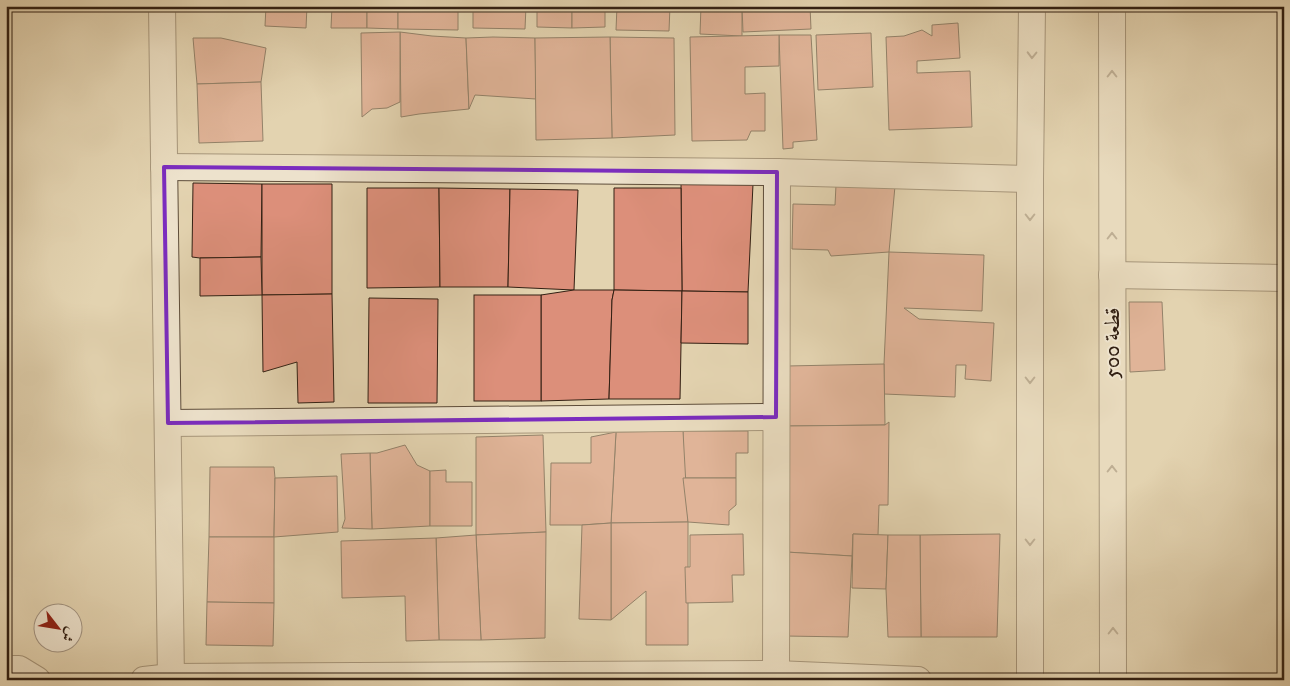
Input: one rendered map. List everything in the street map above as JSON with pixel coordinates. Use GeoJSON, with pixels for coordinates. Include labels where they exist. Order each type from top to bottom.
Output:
{"type":"FeatureCollection","features":[{"type":"Feature","properties":{"kind":"street"},"geometry":{"type":"LineString","coordinates":[[162,6],[171,678]]}},
{"type":"Feature","properties":{"kind":"street"},"geometry":{"type":"LineString","coordinates":[[1030,680],[1032,6]]}},
{"type":"Feature","properties":{"kind":"street","name":"قطعة 500"},"geometry":{"type":"LineString","coordinates":[[1112,6],[1113,680]]}},
{"type":"Feature","properties":{"kind":"street"},"geometry":{"type":"LineString","coordinates":[[164,167],[777,172],[1030,179]]}},
{"type":"Feature","properties":{"kind":"street"},"geometry":{"type":"LineString","coordinates":[[776,674],[777,172]]}},
{"type":"Feature","properties":{"kind":"street"},"geometry":{"type":"LineString","coordinates":[[1112,275],[1284,278]]}},
{"type":"Feature","properties":{"kind":"street"},"geometry":{"type":"LineString","coordinates":[[168,423],[776,417]]}},
{"type":"Feature","properties":{"kind":"street"},"geometry":{"type":"LineString","coordinates":[[6,669],[19,669],[37,680]]}},
{"type":"Feature","properties":{"kind":"street"},"geometry":{"type":"LineString","coordinates":[[144,680],[171,678],[776,674],[918,680]]}},
{"type":"Feature","properties":{"kind":"highlighted area"},"geometry":{"type":"Polygon","coordinates":[[[164,167],[777,172],[776,417],[168,423],[164,167]]]}},
{"type":"Feature","properties":{"kind":"building"},"geometry":{"type":"Polygon","coordinates":[[[266,6],[307,6],[306,28],[265,26],[266,6]]]}},
{"type":"Feature","properties":{"kind":"building"},"geometry":{"type":"Polygon","coordinates":[[[332,6],[367,6],[367,28],[331,28],[332,6]]]}},
{"type":"Feature","properties":{"kind":"building"},"geometry":{"type":"Polygon","coordinates":[[[367,6],[398,6],[398,29],[367,28],[367,6]]]}},
{"type":"Feature","properties":{"kind":"building"},"geometry":{"type":"Polygon","coordinates":[[[398,6],[458,6],[458,30],[398,29],[398,6]]]}},
{"type":"Feature","properties":{"kind":"building"},"geometry":{"type":"Polygon","coordinates":[[[473,6],[526,6],[525,29],[473,28],[473,6]]]}},
{"type":"Feature","properties":{"kind":"building"},"geometry":{"type":"Polygon","coordinates":[[[537,6],[572,6],[572,28],[537,27],[537,6]]]}},
{"type":"Feature","properties":{"kind":"building"},"geometry":{"type":"Polygon","coordinates":[[[572,6],[605,6],[605,27],[572,28],[572,6]]]}},
{"type":"Feature","properties":{"kind":"building"},"geometry":{"type":"Polygon","coordinates":[[[617,6],[670,6],[669,31],[616,30],[617,6]]]}},
{"type":"Feature","properties":{"kind":"building"},"geometry":{"type":"Polygon","coordinates":[[[701,6],[742,6],[742,36],[700,34],[701,6]]]}},
{"type":"Feature","properties":{"kind":"building"},"geometry":{"type":"Polygon","coordinates":[[[742,6],[810,6],[811,29],[743,32],[742,6]]]}},
{"type":"Feature","properties":{"kind":"building"},"geometry":{"type":"Polygon","coordinates":[[[958,23],[960,58],[917,61],[917,73],[970,71],[972,127],[889,130],[886,37],[904,36],[922,30],[932,36],[932,25],[958,23]]]}},
{"type":"Feature","properties":{"kind":"building"},"geometry":{"type":"Polygon","coordinates":[[[400,32],[466,38],[469,109],[401,117],[400,32]]]}},
{"type":"Feature","properties":{"kind":"building"},"geometry":{"type":"Polygon","coordinates":[[[400,32],[400,102],[387,108],[372,109],[362,117],[361,33],[400,32]]]}},
{"type":"Feature","properties":{"kind":"building"},"geometry":{"type":"Polygon","coordinates":[[[871,33],[873,87],[818,90],[816,35],[871,33]]]}},
{"type":"Feature","properties":{"kind":"building"},"geometry":{"type":"Polygon","coordinates":[[[779,35],[811,35],[817,140],[793,142],[793,148],[783,149],[779,35]]]}},
{"type":"Feature","properties":{"kind":"building"},"geometry":{"type":"Polygon","coordinates":[[[779,35],[779,66],[745,67],[745,94],[765,93],[765,131],[751,131],[747,140],[692,141],[690,37],[779,35]]]}},
{"type":"Feature","properties":{"kind":"building"},"geometry":{"type":"Polygon","coordinates":[[[610,37],[674,38],[675,135],[612,138],[610,37]]]}},
{"type":"Feature","properties":{"kind":"building"},"geometry":{"type":"Polygon","coordinates":[[[610,37],[612,138],[536,140],[535,38],[610,37]]]}},
{"type":"Feature","properties":{"kind":"building"},"geometry":{"type":"Polygon","coordinates":[[[193,38],[221,38],[266,48],[261,82],[197,84],[193,38]]]}},
{"type":"Feature","properties":{"kind":"building"},"geometry":{"type":"Polygon","coordinates":[[[466,38],[535,38],[536,99],[475,95],[469,109],[466,38]]]}},
{"type":"Feature","properties":{"kind":"building"},"geometry":{"type":"Polygon","coordinates":[[[261,82],[263,141],[199,143],[197,84],[261,82]]]}},
{"type":"Feature","properties":{"kind":"building"},"geometry":{"type":"Polygon","coordinates":[[[193,183],[262,184],[261,257],[192,257],[193,183]]]}},
{"type":"Feature","properties":{"kind":"building"},"geometry":{"type":"Polygon","coordinates":[[[681,183],[753,184],[748,292],[682,291],[681,183]]]}},
{"type":"Feature","properties":{"kind":"building"},"geometry":{"type":"Polygon","coordinates":[[[262,184],[332,184],[332,294],[262,295],[262,184]]]}},
{"type":"Feature","properties":{"kind":"building"},"geometry":{"type":"Polygon","coordinates":[[[836,185],[895,186],[889,252],[831,256],[828,250],[792,249],[793,204],[835,205],[836,185]]]}},
{"type":"Feature","properties":{"kind":"building"},"geometry":{"type":"Polygon","coordinates":[[[367,188],[439,188],[440,287],[367,288],[367,188]]]}},
{"type":"Feature","properties":{"kind":"building"},"geometry":{"type":"Polygon","coordinates":[[[439,188],[510,189],[508,287],[440,287],[439,188]]]}},
{"type":"Feature","properties":{"kind":"building"},"geometry":{"type":"Polygon","coordinates":[[[614,188],[681,188],[682,291],[614,290],[614,188]]]}},
{"type":"Feature","properties":{"kind":"building"},"geometry":{"type":"Polygon","coordinates":[[[510,189],[578,190],[574,290],[508,287],[510,189]]]}},
{"type":"Feature","properties":{"kind":"building"},"geometry":{"type":"Polygon","coordinates":[[[889,252],[984,255],[982,311],[904,308],[919,319],[994,323],[991,381],[965,379],[966,365],[956,365],[955,397],[884,394],[889,252]]]}},
{"type":"Feature","properties":{"kind":"building"},"geometry":{"type":"Polygon","coordinates":[[[261,257],[262,295],[200,296],[200,258],[261,257]]]}},
{"type":"Feature","properties":{"kind":"building"},"geometry":{"type":"Polygon","coordinates":[[[574,290],[614,290],[612,300],[609,399],[541,401],[541,295],[574,290]]]}},
{"type":"Feature","properties":{"kind":"building"},"geometry":{"type":"Polygon","coordinates":[[[614,290],[682,291],[680,399],[609,399],[612,300],[614,290]]]}},
{"type":"Feature","properties":{"kind":"building"},"geometry":{"type":"Polygon","coordinates":[[[682,291],[748,292],[748,344],[681,343],[682,291]]]}},
{"type":"Feature","properties":{"kind":"building"},"geometry":{"type":"Polygon","coordinates":[[[332,294],[334,402],[298,403],[297,362],[263,372],[262,295],[332,294]]]}},
{"type":"Feature","properties":{"kind":"building"},"geometry":{"type":"Polygon","coordinates":[[[474,295],[541,295],[541,401],[474,401],[474,295]]]}},
{"type":"Feature","properties":{"kind":"building"},"geometry":{"type":"Polygon","coordinates":[[[369,298],[438,299],[437,403],[368,403],[369,298]]]}},
{"type":"Feature","properties":{"kind":"building"},"geometry":{"type":"Polygon","coordinates":[[[1129,302],[1162,302],[1165,370],[1130,372],[1129,302]]]}},
{"type":"Feature","properties":{"kind":"building"},"geometry":{"type":"Polygon","coordinates":[[[884,364],[885,425],[787,426],[787,366],[884,364]]]}},
{"type":"Feature","properties":{"kind":"building"},"geometry":{"type":"Polygon","coordinates":[[[889,422],[888,505],[879,505],[878,535],[853,534],[852,556],[786,552],[787,426],[885,425],[889,422]]]}},
{"type":"Feature","properties":{"kind":"building"},"geometry":{"type":"Polygon","coordinates":[[[683,431],[748,431],[748,453],[736,453],[736,478],[683,478],[683,431]]]}},
{"type":"Feature","properties":{"kind":"building"},"geometry":{"type":"Polygon","coordinates":[[[683,431],[688,522],[611,523],[616,432],[683,431]]]}},
{"type":"Feature","properties":{"kind":"building"},"geometry":{"type":"Polygon","coordinates":[[[616,432],[611,523],[550,525],[551,463],[591,463],[591,437],[616,432]]]}},
{"type":"Feature","properties":{"kind":"building"},"geometry":{"type":"Polygon","coordinates":[[[543,435],[546,532],[476,535],[476,437],[543,435]]]}},
{"type":"Feature","properties":{"kind":"building"},"geometry":{"type":"Polygon","coordinates":[[[405,445],[417,465],[430,471],[430,526],[372,529],[370,453],[377,453],[405,445]]]}},
{"type":"Feature","properties":{"kind":"building"},"geometry":{"type":"Polygon","coordinates":[[[370,453],[372,529],[342,528],[345,519],[341,454],[370,453]]]}},
{"type":"Feature","properties":{"kind":"building"},"geometry":{"type":"Polygon","coordinates":[[[210,467],[274,467],[274,537],[209,537],[210,467]]]}},
{"type":"Feature","properties":{"kind":"building"},"geometry":{"type":"Polygon","coordinates":[[[446,470],[446,482],[472,482],[472,526],[430,526],[430,471],[446,470]]]}},
{"type":"Feature","properties":{"kind":"building"},"geometry":{"type":"Polygon","coordinates":[[[337,476],[338,532],[274,537],[275,478],[337,476]]]}},
{"type":"Feature","properties":{"kind":"building"},"geometry":{"type":"Polygon","coordinates":[[[683,478],[736,478],[736,505],[729,511],[729,525],[688,522],[683,478]]]}},
{"type":"Feature","properties":{"kind":"building"},"geometry":{"type":"Polygon","coordinates":[[[688,522],[688,645],[646,645],[646,591],[611,620],[611,523],[688,522]]]}},
{"type":"Feature","properties":{"kind":"building"},"geometry":{"type":"Polygon","coordinates":[[[611,523],[611,620],[579,619],[582,525],[611,523]]]}},
{"type":"Feature","properties":{"kind":"building"},"geometry":{"type":"Polygon","coordinates":[[[546,532],[545,638],[481,640],[476,535],[546,532]]]}},
{"type":"Feature","properties":{"kind":"building"},"geometry":{"type":"Polygon","coordinates":[[[743,534],[744,575],[732,575],[733,602],[686,603],[685,567],[690,567],[690,535],[743,534]]]}},
{"type":"Feature","properties":{"kind":"building"},"geometry":{"type":"Polygon","coordinates":[[[853,534],[888,535],[886,589],[852,588],[853,534]]]}},
{"type":"Feature","properties":{"kind":"building"},"geometry":{"type":"Polygon","coordinates":[[[1000,534],[997,637],[921,637],[920,535],[1000,534]]]}},
{"type":"Feature","properties":{"kind":"building"},"geometry":{"type":"Polygon","coordinates":[[[476,535],[481,640],[439,640],[436,538],[476,535]]]}},
{"type":"Feature","properties":{"kind":"building"},"geometry":{"type":"Polygon","coordinates":[[[888,535],[920,535],[921,637],[888,637],[886,589],[888,535]]]}},
{"type":"Feature","properties":{"kind":"building"},"geometry":{"type":"Polygon","coordinates":[[[209,537],[274,537],[274,603],[207,602],[209,537]]]}},
{"type":"Feature","properties":{"kind":"building"},"geometry":{"type":"Polygon","coordinates":[[[436,538],[439,640],[406,641],[405,596],[342,598],[341,541],[436,538]]]}},
{"type":"Feature","properties":{"kind":"building"},"geometry":{"type":"Polygon","coordinates":[[[786,552],[852,556],[848,637],[785,636],[786,552]]]}},
{"type":"Feature","properties":{"kind":"building"},"geometry":{"type":"Polygon","coordinates":[[[207,602],[274,603],[273,646],[206,645],[207,602]]]}}]}
